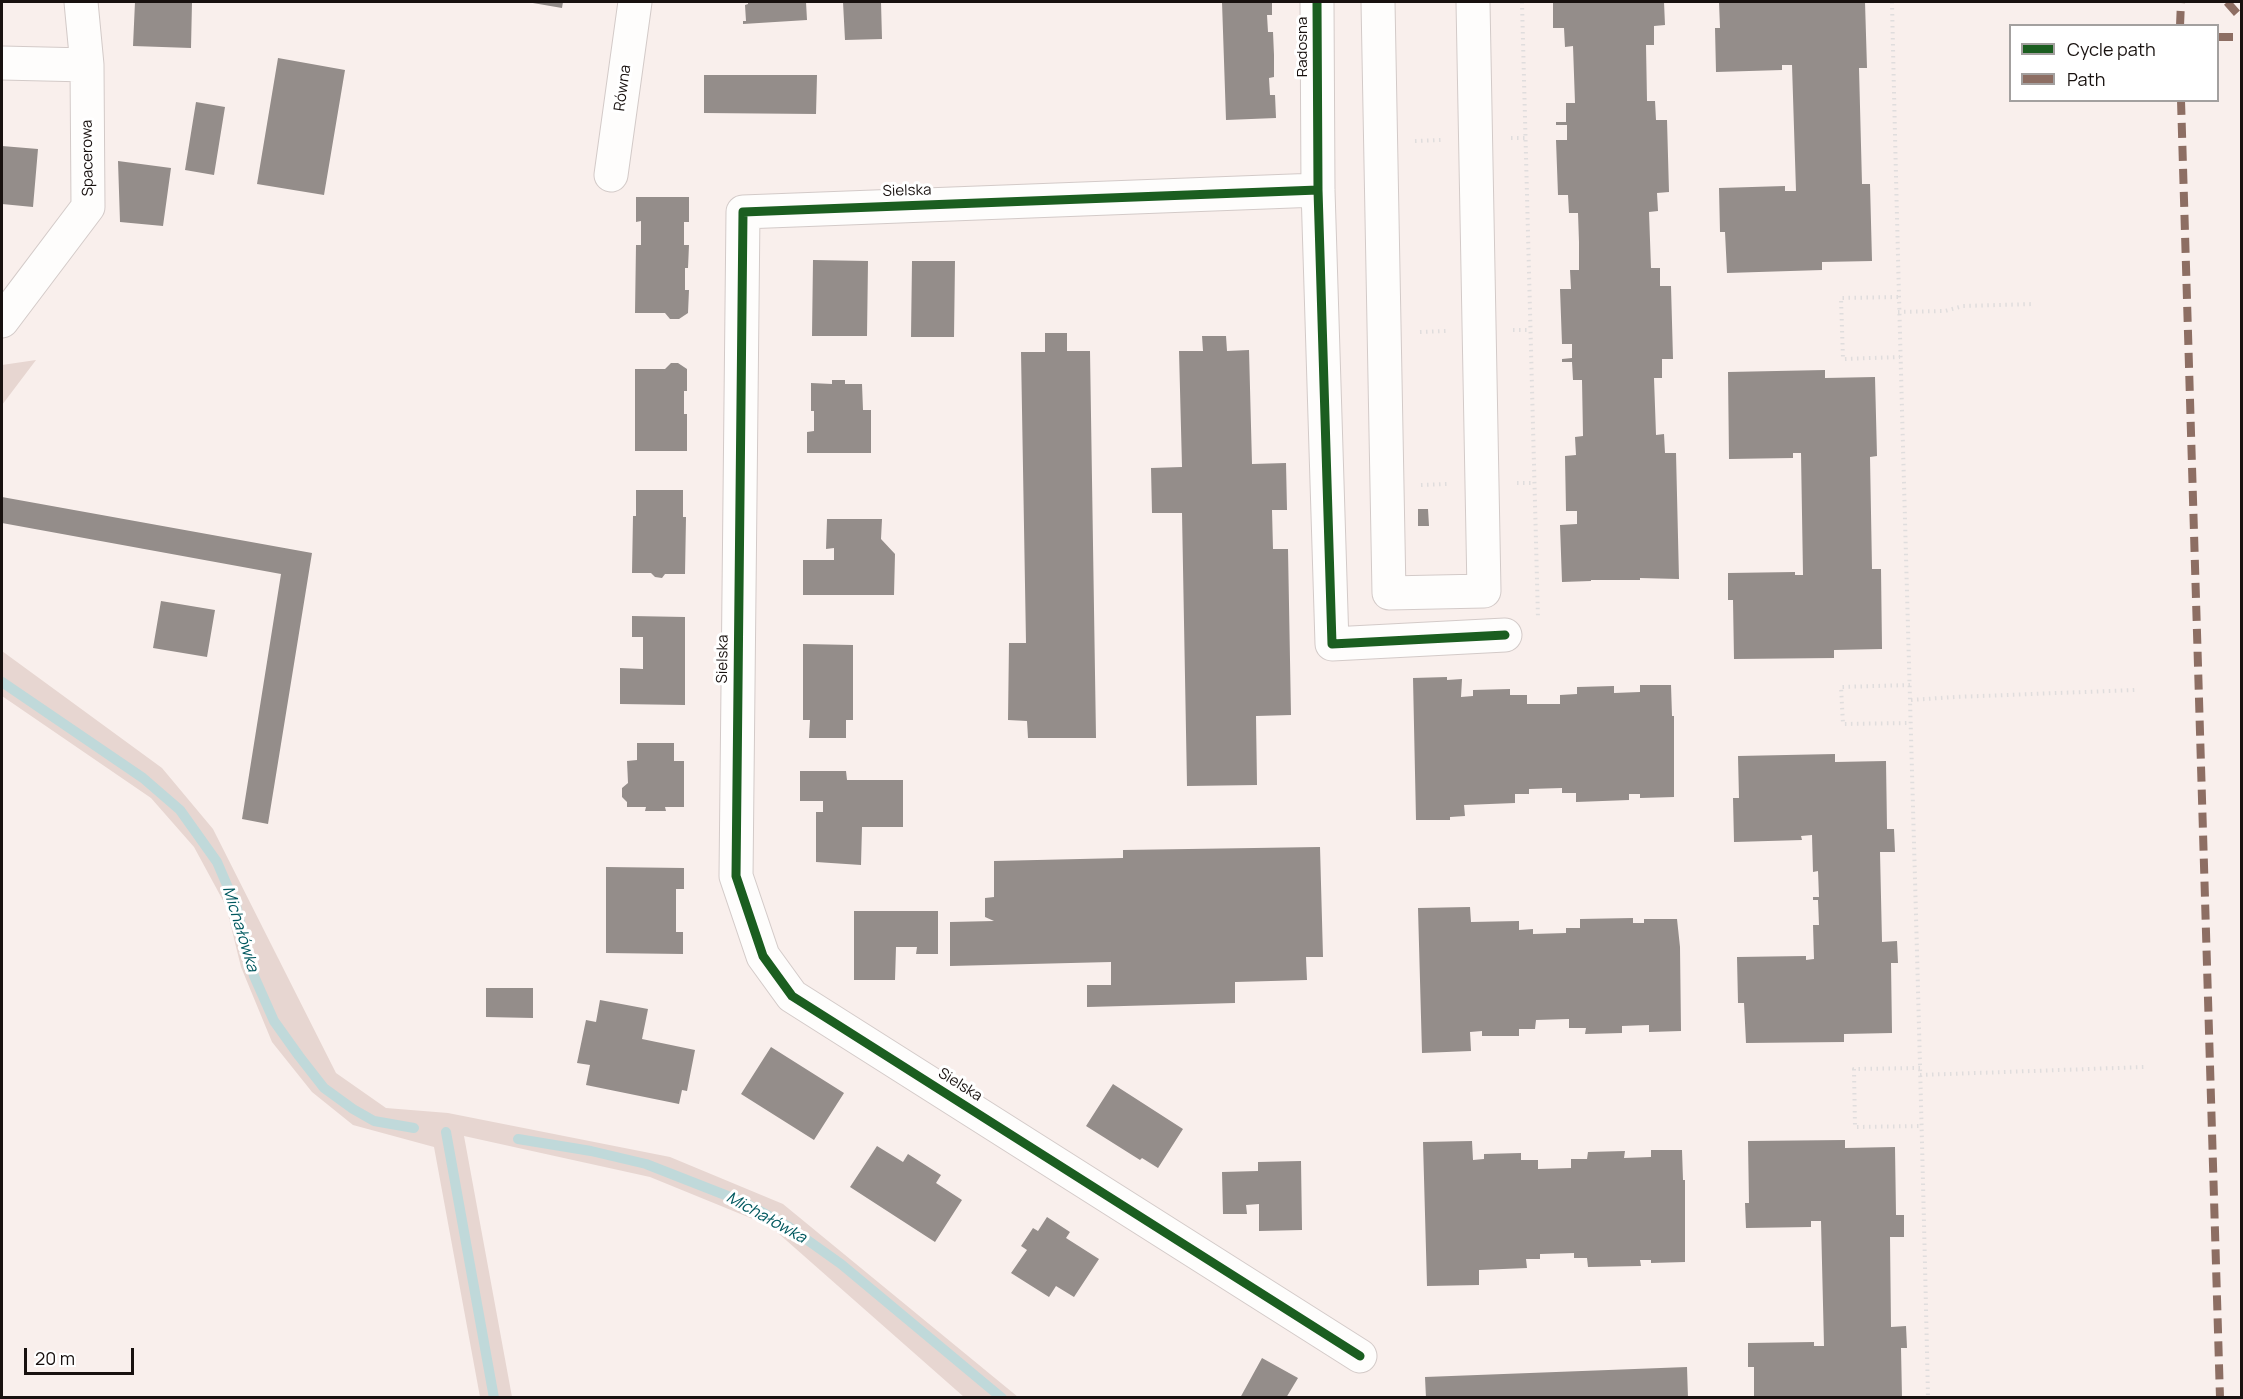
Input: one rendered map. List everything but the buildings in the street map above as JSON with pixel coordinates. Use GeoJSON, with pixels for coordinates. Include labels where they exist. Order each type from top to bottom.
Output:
{"type":"FeatureCollection","features":[{"type":"Feature","properties":{"kind":"street","name":"Spacerowa"},"geometry":{"type":"LineString","coordinates":[[2,321],[88,207],[87,65],[81,2]]}},
{"type":"Feature","properties":{"kind":"street","name":"Równa"},"geometry":{"type":"LineString","coordinates":[[611,176],[635,2]]}},
{"type":"Feature","properties":{"kind":"street","name":"Radosna"},"geometry":{"type":"LineString","coordinates":[[1317,2],[1318,190],[1332,644],[1505,634]]}},
{"type":"Feature","properties":{"kind":"street"},"geometry":{"type":"LineString","coordinates":[[1378,2],[1389,593],[1484,591],[1473,2]]}},
{"type":"Feature","properties":{"kind":"street"},"geometry":{"type":"LineString","coordinates":[[2,63],[87,65]]}},
{"type":"Feature","properties":{"kind":"street","name":"Sielska"},"geometry":{"type":"LineString","coordinates":[[1318,190],[743,212],[736,876],[763,956],[792,996],[1360,1356]]}},
{"type":"Feature","properties":{"kind":"path"},"geometry":{"type":"LineString","coordinates":[[1522,2],[1538,621]]}},
{"type":"Feature","properties":{"kind":"path"},"geometry":{"type":"LineString","coordinates":[[1892,2],[1898,312],[1928,1398]]}},
{"type":"Feature","properties":{"kind":"path"},"geometry":{"type":"LineString","coordinates":[[1381,142],[1526,138]]}},
{"type":"Feature","properties":{"kind":"path"},"geometry":{"type":"LineString","coordinates":[[1898,297],[1841,298],[1843,358],[1900,357]]}},
{"type":"Feature","properties":{"kind":"path"},"geometry":{"type":"LineString","coordinates":[[1898,312],[1945,311],[1963,306],[2035,304]]}},
{"type":"Feature","properties":{"kind":"path"},"geometry":{"type":"LineString","coordinates":[[1910,685],[1841,687],[1843,724],[1911,723]]}},
{"type":"Feature","properties":{"kind":"path"},"geometry":{"type":"LineString","coordinates":[[1910,700],[2134,690]]}},
{"type":"Feature","properties":{"kind":"path"},"geometry":{"type":"LineString","coordinates":[[1920,1075],[2144,1067]]}},
{"type":"Feature","properties":{"kind":"path"},"geometry":{"type":"LineString","coordinates":[[1920,1068],[1854,1069],[1855,1127],[1922,1126]]}},
{"type":"Feature","properties":{"kind":"shaded area"},"geometry":{"type":"Polygon","coordinates":[[[36,360],[2,405],[2,365],[36,360]]]}},
{"type":"Feature","properties":{"kind":"shaded area"},"geometry":{"type":"Polygon","coordinates":[[[2,651],[162,768],[213,829],[336,1073],[386,1108],[448,1113],[670,1157],[783,1204],[1018,1397],[964,1397],[770,1226],[650,1177],[464,1136],[512,1397],[480,1397],[434,1147],[353,1125],[312,1092],[272,1042],[241,967],[226,906],[194,847],[151,798],[2,696],[2,651]]]}},
{"type":"Feature","properties":{"kind":"waterway","name":"Michałówka"},"geometry":{"type":"LineString","coordinates":[[2,682],[143,778],[180,810],[217,862],[236,906],[254,976],[274,1021],[299,1056],[324,1088],[353,1109],[374,1121],[414,1128]]}},
{"type":"Feature","properties":{"kind":"waterway"},"geometry":{"type":"LineString","coordinates":[[446,1132],[494,1398]]}},
{"type":"Feature","properties":{"kind":"waterway","name":"Michałówka"},"geometry":{"type":"LineString","coordinates":[[518,1139],[591,1151],[646,1164],[743,1202],[789,1227],[841,1264],[1002,1398]]}},
{"type":"Feature","properties":{"kind":"marked path"},"geometry":{"type":"LineString","coordinates":[[2180,24],[2181,2]]}},
{"type":"Feature","properties":{"kind":"marked path"},"geometry":{"type":"LineString","coordinates":[[2227,2],[2242,19]]}},
{"type":"Feature","properties":{"kind":"marked path"},"geometry":{"type":"LineString","coordinates":[[2219,37],[2242,37]]}},
{"type":"Feature","properties":{"kind":"marked path"},"geometry":{"type":"LineString","coordinates":[[2181,102],[2220,1398]]}},
{"type":"Feature","properties":{"kind":"cycle path"},"geometry":{"type":"LineString","coordinates":[[1317,2],[1318,190],[1332,644],[1505,635]]}},
{"type":"Feature","properties":{"kind":"cycle path"},"geometry":{"type":"LineString","coordinates":[[1318,190],[743,212],[736,876],[763,956],[792,996],[1360,1356]]}}]}
